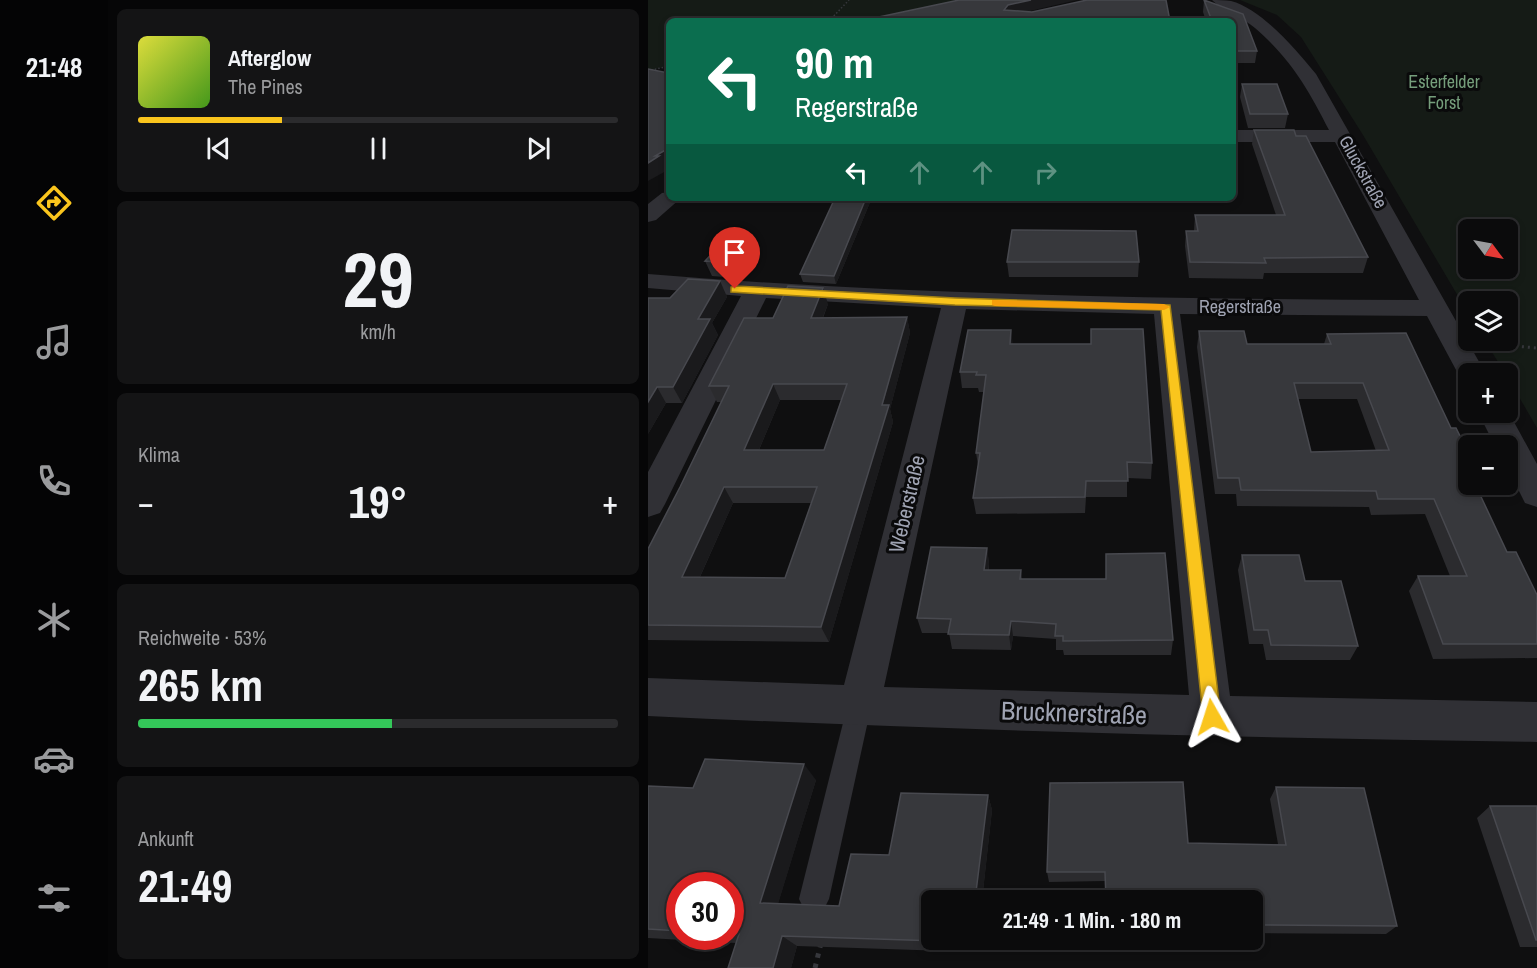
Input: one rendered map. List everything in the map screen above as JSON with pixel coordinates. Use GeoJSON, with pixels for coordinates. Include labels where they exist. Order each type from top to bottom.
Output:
{"type":"FeatureCollection","features":[{"type":"Feature","properties":{"kind":"street","name":"Gluckstraße"},"geometry":{"type":"LineString","coordinates":[[1219,0],[1256,21],[1261,37],[1292,56],[1310,78],[1466,363]]}},
{"type":"Feature","properties":{"kind":"street"},"geometry":{"type":"LineString","coordinates":[[1236,136],[1343,136]]}},
{"type":"Feature","properties":{"kind":"street"},"geometry":{"type":"LineString","coordinates":[[648,214],[666,201]]}},
{"type":"Feature","properties":{"kind":"street","name":"Regerstraße"},"geometry":{"type":"LineString","coordinates":[[648,281],[757,291],[955,302],[1166,307],[1437,308]]}},
{"type":"Feature","properties":{"kind":"street"},"geometry":{"type":"LineString","coordinates":[[648,504],[757,291]]}},
{"type":"Feature","properties":{"kind":"street","name":"Weberstraße"},"geometry":{"type":"LineString","coordinates":[[859,707],[955,302]]}},
{"type":"Feature","properties":{"kind":"street"},"geometry":{"type":"LineString","coordinates":[[1166,307],[1212,717]]}},
{"type":"Feature","properties":{"kind":"street"},"geometry":{"type":"LineString","coordinates":[[1499,423],[1537,494]]}},
{"type":"Feature","properties":{"kind":"street","name":"Brucknerstraße"},"geometry":{"type":"LineString","coordinates":[[648,697],[859,707],[1212,717],[1537,722]]}},
{"type":"Feature","properties":{"kind":"lane"},"geometry":{"type":"LineString","coordinates":[[814,899],[859,707]]}},
{"type":"Feature","properties":{"kind":"path"},"geometry":{"type":"LineString","coordinates":[[832,18],[849,0]]}},
{"type":"Feature","properties":{"kind":"path"},"geometry":{"type":"LineString","coordinates":[[648,71],[666,67]]}},
{"type":"Feature","properties":{"kind":"green space"},"geometry":{"type":"Polygon","coordinates":[[[648,0],[958,0],[882,18],[666,18],[666,67],[648,71],[648,0]]]}},
{"type":"Feature","properties":{"kind":"green space","name":"Esterfelder Forst"},"geometry":{"type":"Polygon","coordinates":[[[1240,0],[1537,0],[1537,428],[1518,395],[1518,363],[1499,363],[1491,351],[1518,351],[1518,291],[1458,291],[1458,296],[1363,135],[1301,37],[1277,15],[1240,0]]]}},
{"type":"Feature","properties":{"kind":"building"},"geometry":{"type":"Polygon","coordinates":[[[959,0],[1031,0],[1008,5],[1004,10],[1032,12],[1087,0],[1166,0],[1169,18],[874,18],[959,0]]]}},
{"type":"Feature","properties":{"kind":"building"},"geometry":{"type":"Polygon","coordinates":[[[1204,0],[1243,14],[1257,51],[1236,51],[1236,18],[1211,18],[1204,0]]]}},
{"type":"Feature","properties":{"kind":"building"},"geometry":{"type":"Polygon","coordinates":[[[648,69],[666,72],[666,150],[648,163],[648,69]]]}},
{"type":"Feature","properties":{"kind":"building"},"geometry":{"type":"Polygon","coordinates":[[[1242,84],[1277,84],[1288,114],[1250,114],[1242,84]]]}},
{"type":"Feature","properties":{"kind":"building"},"geometry":{"type":"Polygon","coordinates":[[[1254,130],[1294,130],[1296,136],[1306,136],[1368,257],[1264,258],[1266,263],[1190,262],[1186,231],[1198,231],[1195,215],[1285,215],[1254,130]]]}},
{"type":"Feature","properties":{"kind":"building"},"geometry":{"type":"Polygon","coordinates":[[[834,201],[865,201],[834,276],[800,274],[834,201]]]}},
{"type":"Feature","properties":{"kind":"building"},"geometry":{"type":"Polygon","coordinates":[[[735,229],[746,237],[731,263],[705,261],[735,229]]]}},
{"type":"Feature","properties":{"kind":"building"},"geometry":{"type":"Polygon","coordinates":[[[1012,230],[1136,231],[1139,262],[1007,262],[1012,230]]]}},
{"type":"Feature","properties":{"kind":"building"},"geometry":{"type":"Polygon","coordinates":[[[688,279],[720,281],[698,319],[710,319],[673,387],[657,387],[648,402],[648,298],[670,298],[688,279]]]}},
{"type":"Feature","properties":{"kind":"building"},"geometry":{"type":"Polygon","coordinates":[[[788,286],[823,288],[811,318],[907,317],[882,405],[889,405],[821,627],[648,625],[648,549],[729,386],[709,386],[744,318],[773,318],[788,286]],[[773,384],[744,450],[824,450],[847,384],[773,384]],[[724,487],[682,577],[785,578],[817,487],[724,487]]]}},
{"type":"Feature","properties":{"kind":"building"},"geometry":{"type":"Polygon","coordinates":[[[1091,329],[1143,329],[1152,463],[1127,462],[1128,481],[1086,481],[1085,497],[973,498],[980,453],[976,453],[986,375],[976,375],[977,372],[960,372],[968,330],[1011,330],[1010,344],[1091,344],[1091,329]]]}},
{"type":"Feature","properties":{"kind":"building"},"geometry":{"type":"Polygon","coordinates":[[[1199,331],[1244,331],[1247,344],[1331,344],[1327,334],[1406,333],[1451,428],[1456,428],[1460,435],[1458,495],[1480,495],[1507,552],[1516,552],[1537,595],[1537,644],[1443,644],[1418,576],[1467,576],[1434,499],[1378,499],[1376,491],[1241,490],[1239,478],[1218,478],[1199,331]],[[1294,383],[1311,452],[1389,450],[1363,383],[1294,383]]]}},
{"type":"Feature","properties":{"kind":"building"},"geometry":{"type":"Polygon","coordinates":[[[931,547],[987,548],[984,570],[1021,570],[1020,579],[1106,579],[1106,554],[1165,553],[1173,640],[1063,641],[1063,636],[1055,636],[1056,624],[1011,621],[1009,635],[948,634],[951,619],[917,618],[931,547]]]}},
{"type":"Feature","properties":{"kind":"building"},"geometry":{"type":"Polygon","coordinates":[[[1242,555],[1299,555],[1305,581],[1341,581],[1358,646],[1271,645],[1268,630],[1254,630],[1242,555]]]}},
{"type":"Feature","properties":{"kind":"building"},"geometry":{"type":"Polygon","coordinates":[[[705,759],[804,764],[760,903],[839,906],[851,854],[889,855],[901,793],[988,795],[976,890],[921,890],[921,940],[782,936],[773,968],[728,968],[734,950],[744,950],[744,872],[666,872],[666,930],[648,929],[648,786],[693,788],[705,759]]]}},
{"type":"Feature","properties":{"kind":"building"},"geometry":{"type":"Polygon","coordinates":[[[1183,782],[1188,843],[1286,845],[1276,787],[1364,788],[1397,926],[1263,925],[1263,890],[1106,890],[1105,872],[1047,872],[1050,783],[1183,782]]]}},
{"type":"Feature","properties":{"kind":"building"},"geometry":{"type":"Polygon","coordinates":[[[1490,806],[1537,806],[1537,940],[1536,940],[1490,806]]]}},
{"type":"Feature","properties":{"kind":"slow traffic"},"geometry":{"type":"LineString","coordinates":[[995,303],[1164,307]]}},
{"type":"Feature","properties":{"kind":"route"},"geometry":{"type":"LineString","coordinates":[[735,289],[955,302],[1166,307],[1212,717]]}}]}
